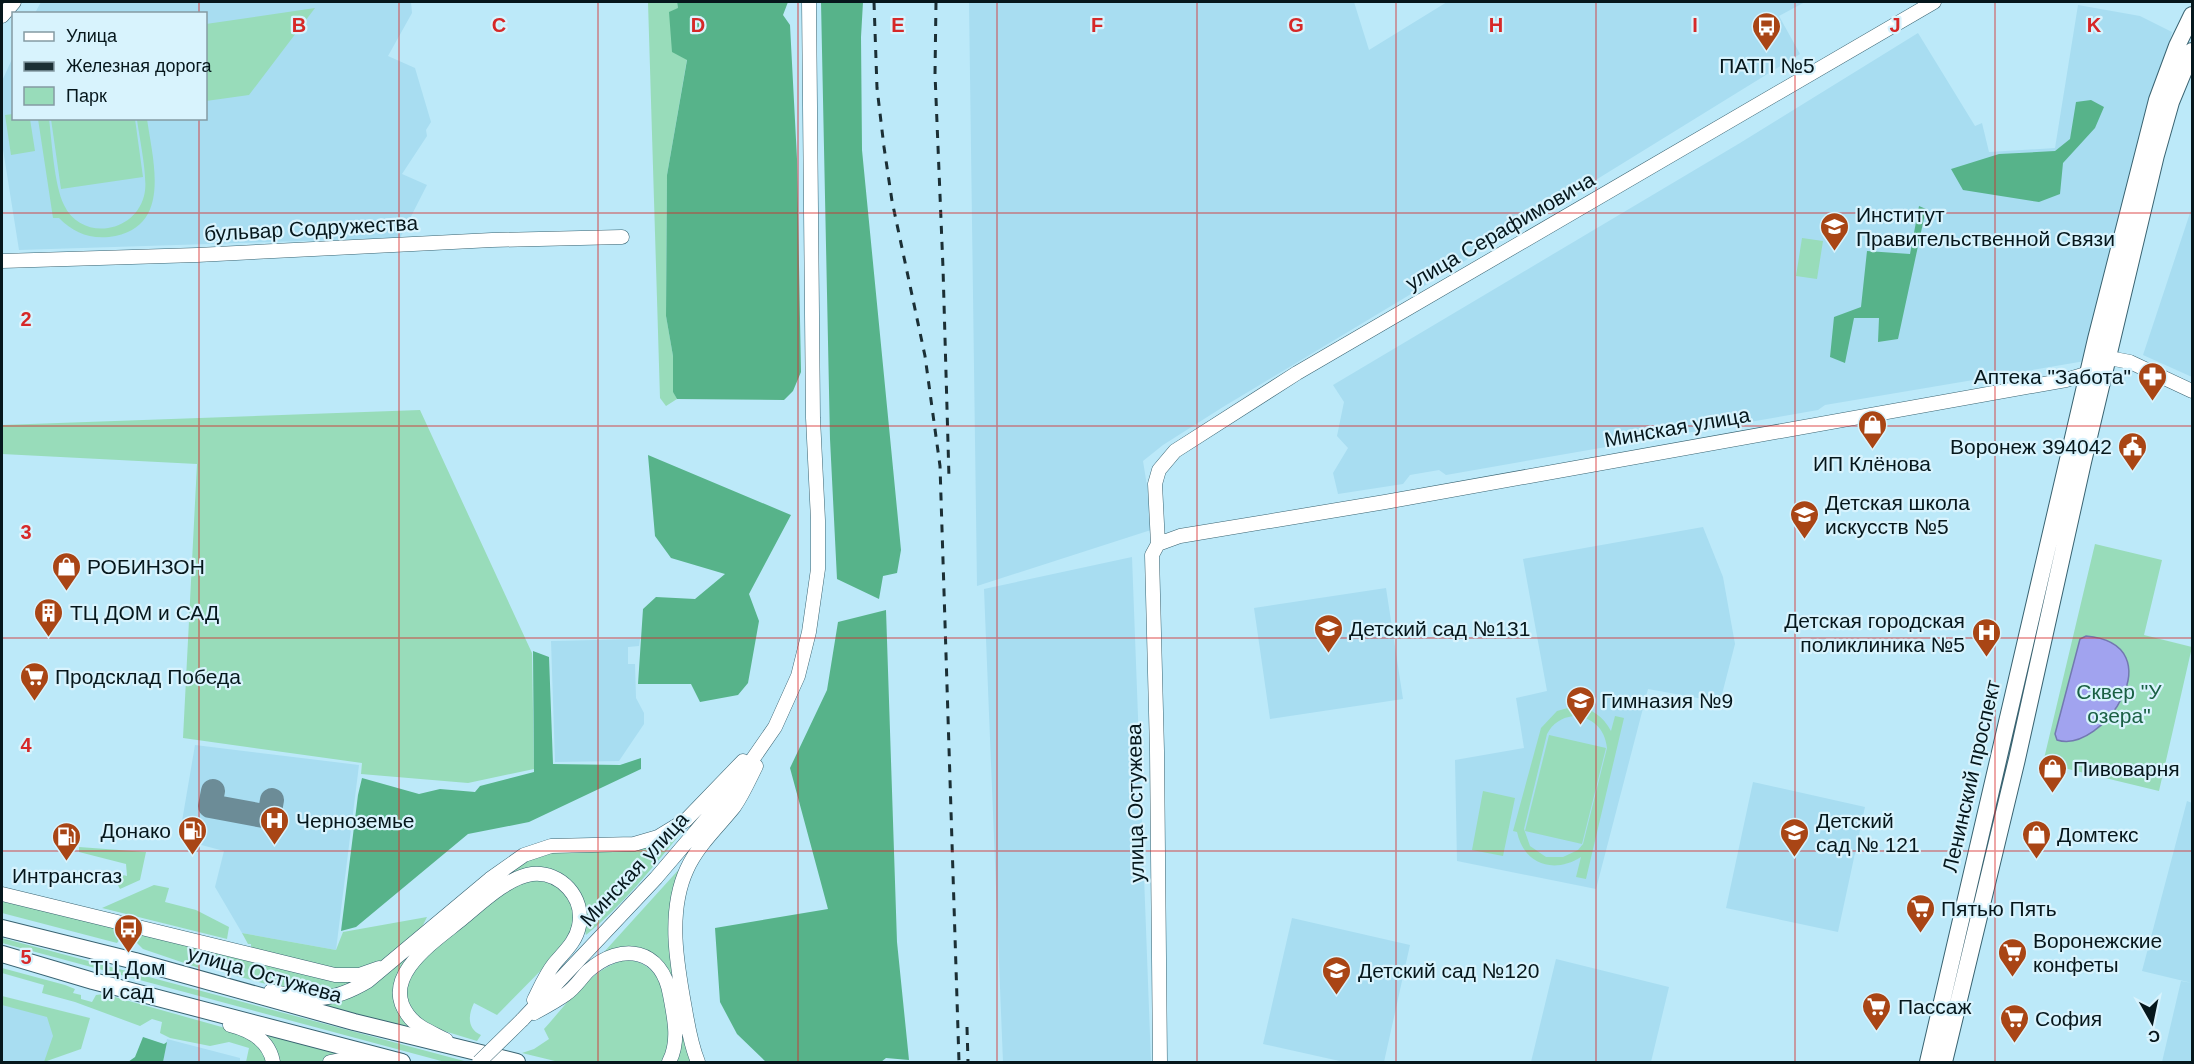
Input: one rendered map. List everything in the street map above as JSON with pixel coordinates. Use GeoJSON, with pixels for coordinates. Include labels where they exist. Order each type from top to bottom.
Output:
{"type":"FeatureCollection","features":[{"type":"Feature","properties":{"kind":"main road","name":"Ленинский проспект"},"geometry":{"type":"LineString","coordinates":[[1928,1062],[2089,373],[2157,100],[2177,46],[2193,15]]}},
{"type":"Feature","properties":{"kind":"main road","name":"Ленинский проспект"},"geometry":{"type":"LineString","coordinates":[[1944,1062],[2017,759],[2156,155],[2171,102],[2193,51]]}},
{"type":"Feature","properties":{"kind":"main road"},"geometry":{"type":"LineString","coordinates":[[2,917],[135,961]]}},
{"type":"Feature","properties":{"kind":"main road","name":"улица Остужева"},"geometry":{"type":"LineString","coordinates":[[2,928],[135,961],[354,1022],[516,1062]]}},
{"type":"Feature","properties":{"kind":"main road"},"geometry":{"type":"LineString","coordinates":[[2,954],[93,981],[402,1062]]}},
{"type":"Feature","properties":{"kind":"main road"},"geometry":{"type":"LineString","coordinates":[[2,961],[93,981]]}},
{"type":"Feature","properties":{"kind":"street"},"geometry":{"type":"LineString","coordinates":[[2,16],[14,2]]}},
{"type":"Feature","properties":{"kind":"street","name":"Минская улица"},"geometry":{"type":"LineString","coordinates":[[479,1062],[522,1020],[706,821],[732,789],[775,727],[794,686],[806,645],[819,569],[813,418],[809,2]]}},
{"type":"Feature","properties":{"kind":"street","name":"улица Серафимовича"},"geometry":{"type":"LineString","coordinates":[[1158,544],[1155,484],[1159,470],[1175,452],[1297,374],[1934,2]]}},
{"type":"Feature","properties":{"kind":"street","name":"бульвар Содружества"},"geometry":{"type":"LineString","coordinates":[[2,261],[196,255],[492,240],[622,237]]}},
{"type":"Feature","properties":{"kind":"street"},"geometry":{"type":"LineString","coordinates":[[2109,358],[2130,362],[2193,391]]}},
{"type":"Feature","properties":{"kind":"street","name":"Минская улица"},"geometry":{"type":"LineString","coordinates":[[1158,544],[1180,537],[2066,380],[2089,373],[2109,358]]}},
{"type":"Feature","properties":{"kind":"street","name":"улица Остужева"},"geometry":{"type":"LineString","coordinates":[[1158,544],[1152,555],[1157,751],[1160,1062]]}},
{"type":"Feature","properties":{"kind":"street"},"geometry":{"type":"LineString","coordinates":[[135,961],[294,996],[326,999],[352,991],[368,981],[490,879],[515,860],[534,850],[551,846],[634,844],[658,837],[676,828],[705,802],[775,727]]}},
{"type":"Feature","properties":{"kind":"street"},"geometry":{"type":"LineString","coordinates":[[698,1062],[691,1042],[677,954],[675,927],[681,887],[694,857],[735,805],[775,727]]}},
{"type":"Feature","properties":{"kind":"street"},"geometry":{"type":"LineString","coordinates":[[460,1048],[428,1031],[408,1015],[401,992],[404,974],[420,953],[497,891],[525,876],[544,875],[561,882],[575,896],[580,910],[580,926],[571,945],[553,965],[522,1020]]}},
{"type":"Feature","properties":{"kind":"street"},"geometry":{"type":"LineString","coordinates":[[2,894],[335,975],[349,976],[367,973],[401,954]]}},
{"type":"Feature","properties":{"kind":"street"},"geometry":{"type":"LineString","coordinates":[[522,1020],[568,993],[589,971],[608,959],[633,953],[644,955],[654,961],[663,973],[669,990],[676,1034],[674,1052],[669,1062]]}},
{"type":"Feature","properties":{"kind":"street"},"geometry":{"type":"LineString","coordinates":[[93,981],[244,1029],[264,1043],[273,1062]]}},
{"type":"Feature","properties":{"kind":"street"},"geometry":{"type":"LineString","coordinates":[[330,1062],[345,1059],[377,1062]]}},
{"type":"Feature","properties":{"kind":"shaded area"},"geometry":{"type":"Polygon","coordinates":[[[41,2],[411,2],[412,13],[388,56],[415,68],[431,122],[426,130],[427,136],[402,174],[427,185],[400,238],[19,250],[2,143],[2,81],[12,59],[12,120],[207,120],[207,12],[36,12],[41,2]]]}},
{"type":"Feature","properties":{"kind":"shaded area"},"geometry":{"type":"Polygon","coordinates":[[[969,2],[1354,2],[1369,50],[1447,2],[1805,2],[1779,16],[1800,54],[1223,407],[1163,445],[1143,461],[1154,529],[977,586],[969,2]]]}},
{"type":"Feature","properties":{"kind":"shaded area","name":"Институт Правительственной Связи"},"geometry":{"type":"Polygon","coordinates":[[[2078,5],[2140,16],[2172,32],[2085,361],[1825,405],[1818,410],[1446,475],[1439,470],[1410,475],[1403,484],[1338,494],[1333,473],[1348,448],[1337,436],[1344,402],[1333,385],[1740,143],[1918,33],[1975,126],[1982,123],[1989,152],[2055,148],[2078,5]]]}},
{"type":"Feature","properties":{"kind":"shaded area"},"geometry":{"type":"Polygon","coordinates":[[[2192,207],[2192,377],[2143,355],[2192,207]]]}},
{"type":"Feature","properties":{"kind":"shaded area","name":"Гимназия №9"},"geometry":{"type":"Polygon","coordinates":[[[1703,527],[1723,577],[1735,644],[1720,702],[1648,689],[1596,889],[1457,861],[1455,760],[1524,748],[1516,698],[1547,691],[1523,559],[1703,527]]]}},
{"type":"Feature","properties":{"kind":"shaded area"},"geometry":{"type":"Polygon","coordinates":[[[1132,557],[1151,1062],[1003,1062],[984,589],[1132,557]]]}},
{"type":"Feature","properties":{"kind":"shaded area","name":"Детский сад №131"},"geometry":{"type":"Polygon","coordinates":[[[1386,588],[1403,699],[1270,719],[1254,608],[1386,588]]]}},
{"type":"Feature","properties":{"kind":"shaded area"},"geometry":{"type":"Polygon","coordinates":[[[640,639],[639,646],[628,647],[628,664],[635,664],[636,698],[644,713],[644,724],[619,761],[555,762],[551,641],[640,639]]]}},
{"type":"Feature","properties":{"kind":"shaded area","name":"Черноземье"},"geometry":{"type":"Polygon","coordinates":[[[195,745],[359,765],[336,950],[242,933],[215,887],[224,851],[179,839],[195,745]]]}},
{"type":"Feature","properties":{"kind":"shaded area","name":"Детский сад № 121"},"geometry":{"type":"Polygon","coordinates":[[[1753,782],[1865,807],[1838,932],[1726,908],[1753,782]]]}},
{"type":"Feature","properties":{"kind":"shaded area"},"geometry":{"type":"Polygon","coordinates":[[[2187,801],[2192,803],[2192,983],[2142,971],[2187,801]]]}},
{"type":"Feature","properties":{"kind":"shaded area","name":"Детский сад №120"},"geometry":{"type":"Polygon","coordinates":[[[1292,918],[1410,945],[1384,1062],[1344,1062],[1263,1044],[1292,918]]]}},
{"type":"Feature","properties":{"kind":"shaded area"},"geometry":{"type":"Polygon","coordinates":[[[1556,959],[1669,987],[1651,1062],[1531,1062],[1556,959]]]}},
{"type":"Feature","properties":{"kind":"shaded area"},"geometry":{"type":"Polygon","coordinates":[[[2181,981],[2192,983],[2192,1062],[2162,1062],[2181,981]]]}},
{"type":"Feature","properties":{"kind":"shaded area"},"geometry":{"type":"Polygon","coordinates":[[[2,997],[89,1019],[46,1062],[2,1062],[2,997]]]}},
{"type":"Feature","properties":{"kind":"shaded area"},"geometry":{"type":"Polygon","coordinates":[[[167,1039],[240,1058],[240,1062],[163,1062],[167,1039]]]}},
{"type":"Feature","properties":{"kind":"green space"},"geometry":{"type":"Polygon","coordinates":[[[648,2],[677,2],[687,59],[667,175],[666,316],[673,356],[673,391],[677,399],[666,406],[660,398],[648,2]]]}},
{"type":"Feature","properties":{"kind":"green space"},"geometry":{"type":"Polygon","coordinates":[[[677,2],[788,2],[783,15],[790,25],[797,159],[801,372],[793,391],[784,400],[677,399],[673,392],[673,356],[666,316],[667,175],[687,60],[672,52],[669,12],[678,8],[677,2]]]}},
{"type":"Feature","properties":{"kind":"green space"},"geometry":{"type":"Polygon","coordinates":[[[821,2],[863,2],[862,150],[901,550],[897,573],[883,576],[879,599],[837,579],[830,439],[821,2]]]}},
{"type":"Feature","properties":{"kind":"green space"},"geometry":{"type":"Polygon","coordinates":[[[315,8],[249,95],[207,101],[207,24],[315,8]]]}},
{"type":"Feature","properties":{"kind":"green space"},"geometry":{"type":"Polygon","coordinates":[[[2091,100],[2104,107],[2095,128],[2063,163],[2060,194],[2039,202],[1963,190],[1951,169],[1999,154],[2055,151],[2070,139],[2076,102],[2091,100]]]}},
{"type":"Feature","properties":{"kind":"green space"},"geometry":{"type":"Polygon","coordinates":[[[12,114],[12,120],[30,120],[35,151],[11,155],[5,115],[12,114]]]}},
{"type":"Feature","properties":{"kind":"green space"},"geometry":{"type":"Polygon","coordinates":[[[38,120],[49,120],[56,175],[64,205],[72,217],[82,224],[94,228],[107,228],[119,225],[130,218],[138,209],[144,196],[145,169],[137,120],[147,120],[153,154],[154,191],[151,207],[143,221],[129,231],[109,237],[94,237],[81,234],[59,218],[53,218],[38,120]]]}},
{"type":"Feature","properties":{"kind":"green space"},"geometry":{"type":"Polygon","coordinates":[[[51,120],[135,120],[143,177],[61,189],[51,120]]]}},
{"type":"Feature","properties":{"kind":"green space"},"geometry":{"type":"Polygon","coordinates":[[[1919,206],[1926,209],[1898,339],[1878,342],[1879,318],[1854,318],[1845,363],[1830,357],[1834,317],[1861,307],[1867,251],[1910,254],[1919,206]]]}},
{"type":"Feature","properties":{"kind":"green space"},"geometry":{"type":"Polygon","coordinates":[[[1802,238],[1823,241],[1817,279],[1796,276],[1802,238]]]}},
{"type":"Feature","properties":{"kind":"green space"},"geometry":{"type":"Polygon","coordinates":[[[420,410],[532,653],[534,769],[468,783],[361,774],[362,763],[183,738],[197,464],[2,454],[2,425],[420,410]]]}},
{"type":"Feature","properties":{"kind":"green space"},"geometry":{"type":"Polygon","coordinates":[[[648,455],[791,515],[749,594],[759,621],[748,683],[738,695],[700,702],[691,684],[638,684],[643,609],[656,597],[695,599],[725,574],[671,558],[655,536],[648,455]]]}},
{"type":"Feature","properties":{"kind":"green space","name":"Сквер \"У озера\""},"geometry":{"type":"Polygon","coordinates":[[[2095,544],[2162,560],[2144,635],[2192,647],[2159,791],[2043,763],[2095,544]]]}},
{"type":"Feature","properties":{"kind":"green space"},"geometry":{"type":"Polygon","coordinates":[[[886,610],[897,942],[909,1060],[886,1058],[881,1062],[766,1062],[737,1034],[720,1002],[715,928],[828,909],[790,768],[827,690],[838,622],[886,610]]]}},
{"type":"Feature","properties":{"kind":"green space"},"geometry":{"type":"Polygon","coordinates":[[[533,651],[549,657],[553,764],[620,765],[641,758],[641,769],[529,822],[468,834],[356,927],[341,931],[362,778],[419,794],[440,789],[475,792],[480,786],[534,772],[533,651]]]}},
{"type":"Feature","properties":{"kind":"green space"},"geometry":{"type":"Polygon","coordinates":[[[1575,706],[1586,709],[1600,717],[1611,731],[1615,716],[1624,718],[1586,879],[1576,877],[1581,857],[1561,865],[1542,863],[1533,859],[1526,852],[1517,832],[1513,831],[1541,728],[1557,711],[1575,706]],[[1573,716],[1561,720],[1547,734],[1524,829],[1530,846],[1546,857],[1563,857],[1578,850],[1583,844],[1607,748],[1600,729],[1592,721],[1573,716]]]}},
{"type":"Feature","properties":{"kind":"green space"},"geometry":{"type":"Polygon","coordinates":[[[1549,735],[1606,748],[1582,844],[1525,831],[1549,735]]]}},
{"type":"Feature","properties":{"kind":"green space"},"geometry":{"type":"Polygon","coordinates":[[[1483,791],[1515,798],[1503,856],[1472,850],[1483,791]]]}},
{"type":"Feature","properties":{"kind":"green space"},"geometry":{"type":"Polygon","coordinates":[[[682,832],[636,886],[586,935],[573,885],[513,874],[397,985],[423,1033],[320,1004],[333,1002],[511,870],[537,854],[682,832]]]}},
{"type":"Feature","properties":{"kind":"green space"},"geometry":{"type":"Polygon","coordinates":[[[79,847],[146,852],[140,880],[120,889],[111,872],[127,876],[126,864],[79,852],[79,847]]]}},
{"type":"Feature","properties":{"kind":"green space"},"geometry":{"type":"Polygon","coordinates":[[[682,866],[674,893],[693,1062],[677,1062],[680,1047],[662,964],[604,952],[682,866]]]}},
{"type":"Feature","properties":{"kind":"green space"},"geometry":{"type":"Polygon","coordinates":[[[526,880],[551,881],[570,895],[575,925],[561,950],[497,1015],[474,1003],[470,1021],[473,1029],[481,1035],[477,1041],[431,1027],[409,1009],[406,989],[415,967],[497,897],[526,880]]]}},
{"type":"Feature","properties":{"kind":"green space"},"geometry":{"type":"Polygon","coordinates":[[[154,885],[169,888],[165,902],[196,910],[229,927],[227,939],[102,908],[154,885]]]}},
{"type":"Feature","properties":{"kind":"green space"},"geometry":{"type":"Polygon","coordinates":[[[2,899],[354,981],[339,992],[295,992],[222,972],[225,960],[202,955],[197,963],[199,968],[143,949],[137,943],[120,939],[117,943],[2,913],[2,899]]]}},
{"type":"Feature","properties":{"kind":"green space"},"geometry":{"type":"Polygon","coordinates":[[[427,917],[420,931],[385,960],[369,969],[350,972],[251,950],[251,944],[248,944],[242,933],[336,950],[343,932],[427,917]]]}},
{"type":"Feature","properties":{"kind":"green space"},"geometry":{"type":"Polygon","coordinates":[[[2,938],[468,1062],[445,1062],[2,943],[2,938]]]}},
{"type":"Feature","properties":{"kind":"green space"},"geometry":{"type":"Polygon","coordinates":[[[625,960],[638,962],[648,968],[662,986],[668,1010],[670,1035],[664,1062],[559,1062],[522,1053],[534,1049],[549,1039],[544,1029],[580,988],[601,971],[625,960]]]}},
{"type":"Feature","properties":{"kind":"green space"},"geometry":{"type":"Polygon","coordinates":[[[2,968],[65,985],[75,989],[73,993],[81,995],[81,999],[92,1002],[96,995],[104,994],[236,1031],[260,1046],[268,1062],[246,1062],[249,1048],[229,1042],[210,1046],[170,1038],[160,1033],[162,1022],[152,1019],[140,1026],[75,1002],[42,993],[44,985],[2,973],[2,968]]]}},
{"type":"Feature","properties":{"kind":"green space"},"geometry":{"type":"Polygon","coordinates":[[[2,996],[90,1018],[81,1049],[44,1062],[53,1036],[47,1017],[2,1005],[2,996]]]}},
{"type":"Feature","properties":{"kind":"green space"},"geometry":{"type":"Polygon","coordinates":[[[256,1030],[347,1054],[320,1062],[279,1062],[256,1030]]]}},
{"type":"Feature","properties":{"kind":"green space"},"geometry":{"type":"Polygon","coordinates":[[[143,1037],[164,1044],[167,1042],[163,1062],[128,1062],[135,1057],[143,1037]]]}},
{"type":"Feature","properties":{"kind":"water"},"geometry":{"type":"Polygon","coordinates":[[[2086,636],[2112,643],[2126,658],[2129,676],[2123,697],[2110,716],[2094,731],[2075,740],[2057,740],[2055,734],[2080,639],[2086,636]]]}},
{"type":"Feature","properties":{"kind":"taxiway"},"geometry":{"type":"LineString","coordinates":[[213,791],[210,806],[269,817],[272,800]]}},
{"type":"Feature","properties":{"kind":"railway"},"geometry":{"type":"LineString","coordinates":[[874,2],[877,88],[884,147],[892,201],[925,356],[940,466],[959,1062]]}},
{"type":"Feature","properties":{"kind":"railway"},"geometry":{"type":"LineString","coordinates":[[936,2],[935,74],[949,478]]}},
{"type":"Feature","properties":{"kind":"railway"},"geometry":{"type":"LineString","coordinates":[[967,1027],[968,1062]]}},
{"type":"Feature","properties":{"kind":"place","name":"ПАТП №5"},"geometry":{"type":"Point","coordinates":[1767,52]}},
{"type":"Feature","properties":{"kind":"place","name":"Институт Правительственной Связи"},"geometry":{"type":"Point","coordinates":[1835,252]}},
{"type":"Feature","properties":{"kind":"place","name":"Аптека \"Забота\""},"geometry":{"type":"Point","coordinates":[2152,402]}},
{"type":"Feature","properties":{"kind":"place","name":"ИП Клёнова"},"geometry":{"type":"Point","coordinates":[1872,450]}},
{"type":"Feature","properties":{"kind":"place","name":"Воронеж 394042"},"geometry":{"type":"Point","coordinates":[2133,472]}},
{"type":"Feature","properties":{"kind":"place","name":"Детская школа искусств №5"},"geometry":{"type":"Point","coordinates":[1804,540]}},
{"type":"Feature","properties":{"kind":"place","name":"РОБИНЗОН"},"geometry":{"type":"Point","coordinates":[66,592]}},
{"type":"Feature","properties":{"kind":"place","name":"ТЦ ДОМ и САД"},"geometry":{"type":"Point","coordinates":[49,638]}},
{"type":"Feature","properties":{"kind":"place","name":"Детский сад №131"},"geometry":{"type":"Point","coordinates":[1328,654]}},
{"type":"Feature","properties":{"kind":"place","name":"Детская городская поликлиника №5"},"geometry":{"type":"Point","coordinates":[1986,658]}},
{"type":"Feature","properties":{"kind":"place","name":"Продсклад Победа"},"geometry":{"type":"Point","coordinates":[34,702]}},
{"type":"Feature","properties":{"kind":"place","name":"Гимназия №9"},"geometry":{"type":"Point","coordinates":[1580,726]}},
{"type":"Feature","properties":{"kind":"place","name":"Пивоварня"},"geometry":{"type":"Point","coordinates":[2052,794]}},
{"type":"Feature","properties":{"kind":"place","name":"Черноземье"},"geometry":{"type":"Point","coordinates":[275,846]}},
{"type":"Feature","properties":{"kind":"place","name":"Донако"},"geometry":{"type":"Point","coordinates":[192,856]}},
{"type":"Feature","properties":{"kind":"place","name":"Детский сад № 121"},"geometry":{"type":"Point","coordinates":[1795,858]}},
{"type":"Feature","properties":{"kind":"place","name":"Домтекс"},"geometry":{"type":"Point","coordinates":[2036,860]}},
{"type":"Feature","properties":{"kind":"place","name":"Интрансгаз"},"geometry":{"type":"Point","coordinates":[67,862]}},
{"type":"Feature","properties":{"kind":"place","name":"Пятью Пять"},"geometry":{"type":"Point","coordinates":[1920,934]}},
{"type":"Feature","properties":{"kind":"place","name":"ТЦ Дом и сад"},"geometry":{"type":"Point","coordinates":[128,954]}},
{"type":"Feature","properties":{"kind":"place","name":"Воронежские конфеты"},"geometry":{"type":"Point","coordinates":[2012,978]}},
{"type":"Feature","properties":{"kind":"place","name":"Детский сад №120"},"geometry":{"type":"Point","coordinates":[1337,996]}},
{"type":"Feature","properties":{"kind":"place","name":"Пассаж"},"geometry":{"type":"Point","coordinates":[1877,1032]}},
{"type":"Feature","properties":{"kind":"place","name":"София"},"geometry":{"type":"Point","coordinates":[2014,1044]}}]}
